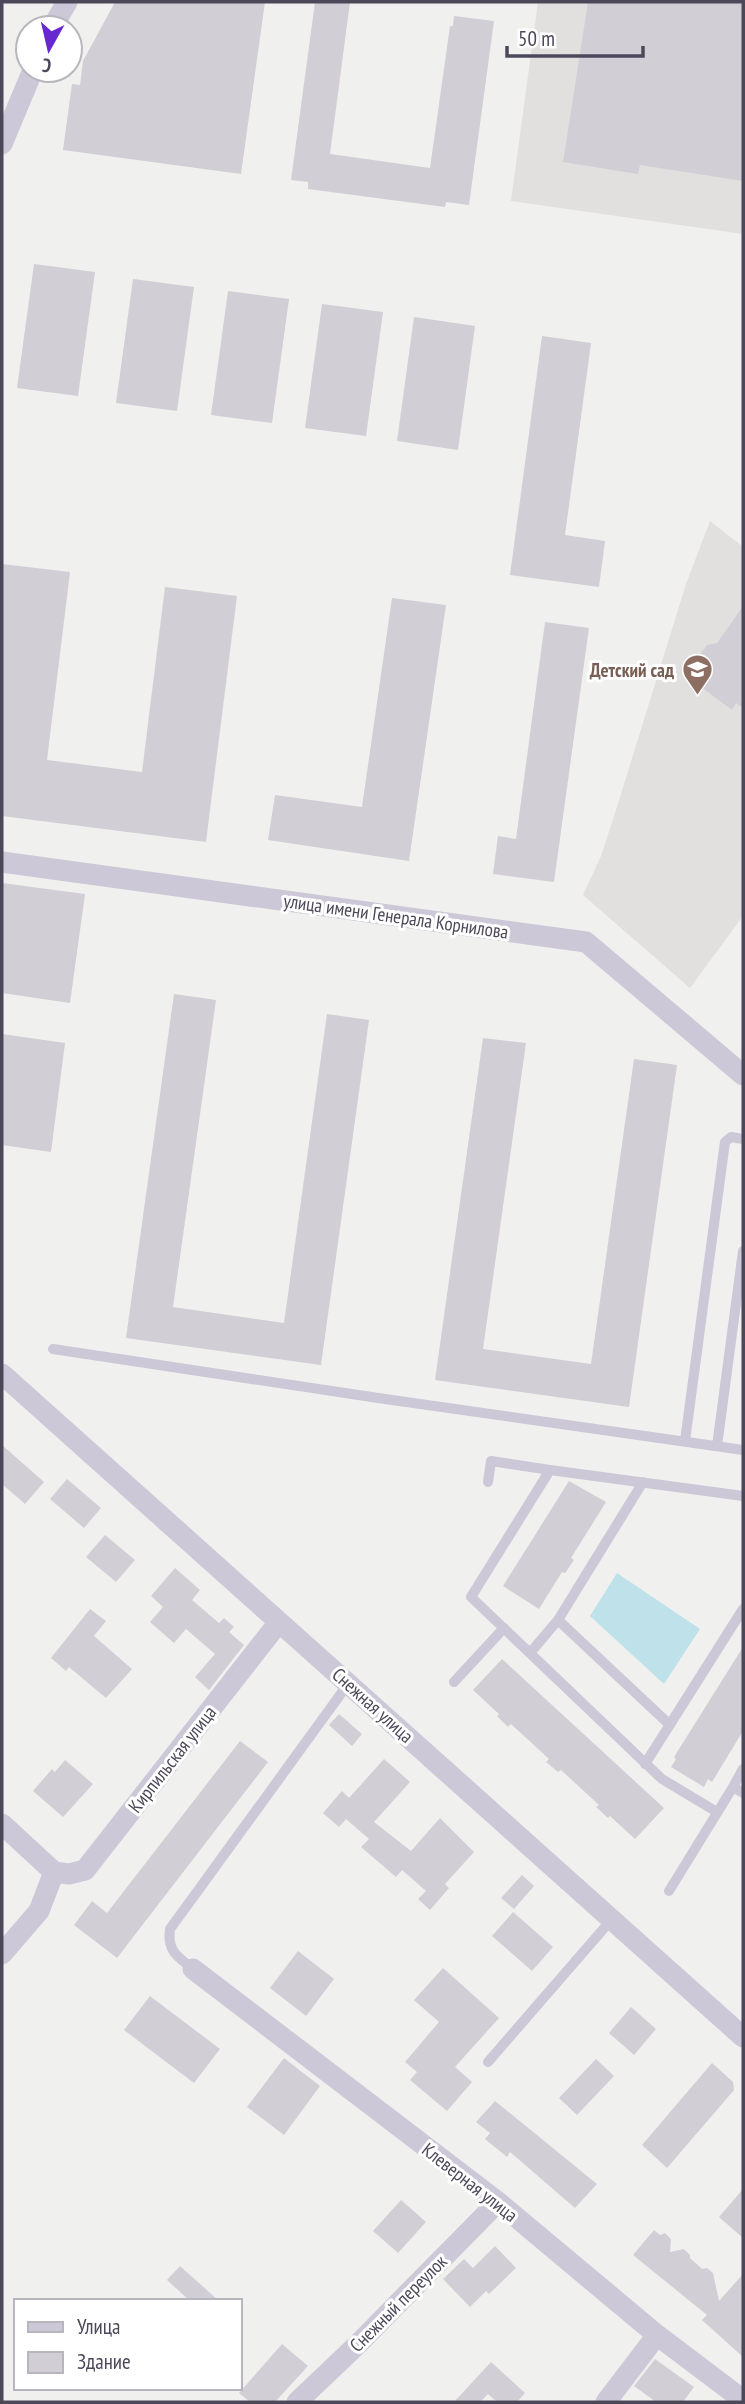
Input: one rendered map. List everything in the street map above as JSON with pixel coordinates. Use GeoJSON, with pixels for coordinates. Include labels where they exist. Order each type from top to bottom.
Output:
{"type":"FeatureCollection","features":[{"type":"Feature","properties":{"kind":"street"},"geometry":{"type":"LineString","coordinates":[[2,144],[27,84]]}},
{"type":"Feature","properties":{"kind":"street","name":"улица имени Генерала Корнилова"},"geometry":{"type":"LineString","coordinates":[[2,862],[586,942],[743,1076]]}},
{"type":"Feature","properties":{"kind":"street","name":"Снежная улица"},"geometry":{"type":"LineString","coordinates":[[2,1374],[612,1919],[742,2031]]}},
{"type":"Feature","properties":{"kind":"street","name":"Кирпильская улица"},"geometry":{"type":"LineString","coordinates":[[54,1872],[69,1874],[85,1870],[279,1622]]}},
{"type":"Feature","properties":{"kind":"street"},"geometry":{"type":"LineString","coordinates":[[2,1824],[54,1872],[39,1911],[2,1954]]}},
{"type":"Feature","properties":{"kind":"street","name":"Клеверная улица"},"geometry":{"type":"LineString","coordinates":[[193,1969],[498,2202],[657,2335],[743,2400]]}},
{"type":"Feature","properties":{"kind":"street","name":"Снежный переулок"},"geometry":{"type":"LineString","coordinates":[[297,2402],[498,2202]]}},
{"type":"Feature","properties":{"kind":"street"},"geometry":{"type":"LineString","coordinates":[[607,2402],[657,2335]]}},
{"type":"Feature","properties":{"kind":"lane"},"geometry":{"type":"LineString","coordinates":[[685,1441],[724,1142],[732,1137],[743,1139]]}},
{"type":"Feature","properties":{"kind":"lane"},"geometry":{"type":"LineString","coordinates":[[717,1446],[743,1251]]}},
{"type":"Feature","properties":{"kind":"lane"},"geometry":{"type":"LineString","coordinates":[[53,1349],[743,1450]]}},
{"type":"Feature","properties":{"kind":"lane"},"geometry":{"type":"LineString","coordinates":[[488,1482],[491,1461],[743,1496]]}},
{"type":"Feature","properties":{"kind":"lane"},"geometry":{"type":"LineString","coordinates":[[551,1470],[471,1597],[662,1779],[717,1812]]}},
{"type":"Feature","properties":{"kind":"lane"},"geometry":{"type":"LineString","coordinates":[[530,1653],[558,1620],[643,1482]]}},
{"type":"Feature","properties":{"kind":"lane"},"geometry":{"type":"LineString","coordinates":[[645,1764],[743,1609]]}},
{"type":"Feature","properties":{"kind":"lane"},"geometry":{"type":"LineString","coordinates":[[558,1620],[670,1725]]}},
{"type":"Feature","properties":{"kind":"lane"},"geometry":{"type":"LineString","coordinates":[[454,1682],[504,1628]]}},
{"type":"Feature","properties":{"kind":"lane"},"geometry":{"type":"LineString","coordinates":[[193,1969],[174,1954],[168,1941],[170,1928],[348,1684]]}},
{"type":"Feature","properties":{"kind":"lane"},"geometry":{"type":"LineString","coordinates":[[668,1891],[743,1769]]}},
{"type":"Feature","properties":{"kind":"lane"},"geometry":{"type":"LineString","coordinates":[[733,1787],[743,1793]]}},
{"type":"Feature","properties":{"kind":"lane"},"geometry":{"type":"LineString","coordinates":[[488,2062],[612,1919]]}},
{"type":"Feature","properties":{"kind":"shaded area"},"geometry":{"type":"Polygon","coordinates":[[[538,2],[743,2],[743,234],[511,201],[538,2]]]}},
{"type":"Feature","properties":{"kind":"shaded area","name":"Детский сад"},"geometry":{"type":"Polygon","coordinates":[[[710,521],[743,547],[743,916],[690,988],[583,895],[601,856],[686,584],[710,521]]]}},
{"type":"Feature","properties":{"kind":"shaded area"},"geometry":{"type":"Polygon","coordinates":[[[617,1573],[700,1629],[664,1684],[590,1616],[617,1573]]]}},
{"type":"Feature","properties":{"kind":"building"},"geometry":{"type":"Polygon","coordinates":[[[115,2],[265,2],[241,174],[63,150],[72,84],[84,84],[84,59],[115,2]]]}},
{"type":"Feature","properties":{"kind":"building"},"geometry":{"type":"Polygon","coordinates":[[[315,2],[350,2],[330,154],[430,168],[450,26],[453,26],[454,16],[494,21],[469,205],[446,202],[445,207],[308,189],[308,182],[291,180],[315,2]]]}},
{"type":"Feature","properties":{"kind":"building"},"geometry":{"type":"Polygon","coordinates":[[[588,2],[743,2],[743,181],[640,165],[638,174],[563,162],[588,2]]]}},
{"type":"Feature","properties":{"kind":"building"},"geometry":{"type":"Polygon","coordinates":[[[34,264],[95,272],[78,396],[17,388],[34,264]]]}},
{"type":"Feature","properties":{"kind":"building"},"geometry":{"type":"Polygon","coordinates":[[[133,279],[194,287],[177,411],[116,403],[133,279]]]}},
{"type":"Feature","properties":{"kind":"building"},"geometry":{"type":"Polygon","coordinates":[[[228,291],[289,299],[272,423],[211,415],[228,291]]]}},
{"type":"Feature","properties":{"kind":"building"},"geometry":{"type":"Polygon","coordinates":[[[322,304],[383,312],[366,436],[305,428],[322,304]]]}},
{"type":"Feature","properties":{"kind":"building"},"geometry":{"type":"Polygon","coordinates":[[[414,317],[475,326],[458,450],[397,441],[414,317]]]}},
{"type":"Feature","properties":{"kind":"building"},"geometry":{"type":"Polygon","coordinates":[[[542,336],[591,343],[565,535],[605,541],[599,587],[510,575],[542,336]]]}},
{"type":"Feature","properties":{"kind":"building"},"geometry":{"type":"Polygon","coordinates":[[[2,564],[70,572],[47,760],[142,772],[165,587],[237,596],[206,842],[2,816],[2,564]]]}},
{"type":"Feature","properties":{"kind":"building"},"geometry":{"type":"Polygon","coordinates":[[[392,598],[446,605],[409,861],[268,840],[275,795],[362,807],[392,598]]]}},
{"type":"Feature","properties":{"kind":"building"},"geometry":{"type":"Polygon","coordinates":[[[743,606],[743,708],[736,703],[732,710],[685,675],[707,645],[717,643],[743,606]]]}},
{"type":"Feature","properties":{"kind":"building"},"geometry":{"type":"Polygon","coordinates":[[[545,622],[589,628],[554,882],[493,874],[498,836],[516,839],[545,622]]]}},
{"type":"Feature","properties":{"kind":"building"},"geometry":{"type":"Polygon","coordinates":[[[2,883],[85,894],[70,1003],[2,993],[2,883]]]}},
{"type":"Feature","properties":{"kind":"building"},"geometry":{"type":"Polygon","coordinates":[[[174,994],[216,1000],[173,1307],[284,1323],[327,1014],[369,1020],[321,1365],[126,1338],[174,994]]]}},
{"type":"Feature","properties":{"kind":"building"},"geometry":{"type":"Polygon","coordinates":[[[2,1034],[65,1043],[51,1152],[2,1145],[2,1034]]]}},
{"type":"Feature","properties":{"kind":"building"},"geometry":{"type":"Polygon","coordinates":[[[483,1038],[526,1043],[483,1349],[591,1364],[634,1059],[677,1065],[629,1407],[435,1380],[483,1038]]]}},
{"type":"Feature","properties":{"kind":"building"},"geometry":{"type":"Polygon","coordinates":[[[2,1445],[44,1482],[25,1504],[2,1484],[2,1445]]]}},
{"type":"Feature","properties":{"kind":"building"},"geometry":{"type":"Polygon","coordinates":[[[67,1479],[101,1508],[84,1528],[50,1499],[67,1479]]]}},
{"type":"Feature","properties":{"kind":"building"},"geometry":{"type":"Polygon","coordinates":[[[569,1481],[606,1502],[571,1558],[574,1560],[565,1573],[562,1572],[539,1609],[503,1586],[569,1481]]]}},
{"type":"Feature","properties":{"kind":"building"},"geometry":{"type":"Polygon","coordinates":[[[105,1535],[135,1560],[116,1582],[86,1557],[105,1535]]]}},
{"type":"Feature","properties":{"kind":"building"},"geometry":{"type":"Polygon","coordinates":[[[175,1568],[200,1590],[192,1600],[219,1623],[224,1618],[234,1627],[229,1632],[244,1645],[209,1690],[195,1677],[215,1654],[186,1629],[174,1643],[150,1622],[163,1607],[151,1596],[175,1568]]]}},
{"type":"Feature","properties":{"kind":"building"},"geometry":{"type":"Polygon","coordinates":[[[90,1609],[106,1621],[94,1636],[132,1669],[106,1698],[69,1667],[66,1671],[51,1658],[90,1609]]]}},
{"type":"Feature","properties":{"kind":"building"},"geometry":{"type":"Polygon","coordinates":[[[743,1647],[743,1731],[712,1782],[708,1779],[704,1787],[671,1767],[676,1759],[674,1757],[743,1647]]]}},
{"type":"Feature","properties":{"kind":"building"},"geometry":{"type":"Polygon","coordinates":[[[502,1659],[664,1808],[635,1839],[596,1807],[599,1805],[561,1770],[558,1772],[546,1762],[549,1759],[511,1724],[508,1727],[497,1716],[499,1714],[473,1690],[502,1659]]]}},
{"type":"Feature","properties":{"kind":"building"},"geometry":{"type":"Polygon","coordinates":[[[339,1714],[362,1734],[352,1746],[329,1725],[339,1714]]]}},
{"type":"Feature","properties":{"kind":"building"},"geometry":{"type":"Polygon","coordinates":[[[240,1741],[268,1762],[117,1958],[74,1925],[92,1901],[107,1913],[240,1741]]]}},
{"type":"Feature","properties":{"kind":"building"},"geometry":{"type":"Polygon","coordinates":[[[384,1759],[410,1782],[374,1822],[411,1851],[440,1818],[474,1852],[445,1884],[449,1888],[430,1910],[418,1899],[426,1891],[402,1870],[396,1877],[361,1847],[369,1839],[346,1819],[339,1827],[323,1813],[342,1791],[349,1798],[384,1759]]]}},
{"type":"Feature","properties":{"kind":"building"},"geometry":{"type":"Polygon","coordinates":[[[65,1760],[93,1784],[63,1817],[33,1791],[52,1769],[55,1772],[65,1760]]]}},
{"type":"Feature","properties":{"kind":"building"},"geometry":{"type":"Polygon","coordinates":[[[522,1875],[534,1886],[514,1909],[501,1898],[522,1875]]]}},
{"type":"Feature","properties":{"kind":"building"},"geometry":{"type":"Polygon","coordinates":[[[513,1912],[553,1947],[532,1971],[492,1936],[513,1912]]]}},
{"type":"Feature","properties":{"kind":"building"},"geometry":{"type":"Polygon","coordinates":[[[298,1951],[334,1979],[306,2016],[270,1988],[298,1951]]]}},
{"type":"Feature","properties":{"kind":"building"},"geometry":{"type":"Polygon","coordinates":[[[443,1968],[499,2018],[455,2067],[472,2082],[447,2111],[410,2080],[417,2072],[405,2062],[439,2022],[414,2000],[443,1968]]]}},
{"type":"Feature","properties":{"kind":"building"},"geometry":{"type":"Polygon","coordinates":[[[150,1996],[220,2049],[194,2083],[124,2030],[150,1996]]]}},
{"type":"Feature","properties":{"kind":"building"},"geometry":{"type":"Polygon","coordinates":[[[631,2007],[656,2029],[634,2055],[609,2033],[631,2007]]]}},
{"type":"Feature","properties":{"kind":"building"},"geometry":{"type":"Polygon","coordinates":[[[284,2058],[320,2086],[284,2135],[247,2107],[284,2058]]]}},
{"type":"Feature","properties":{"kind":"building"},"geometry":{"type":"Polygon","coordinates":[[[596,2059],[614,2076],[577,2115],[559,2098],[596,2059]]]}},
{"type":"Feature","properties":{"kind":"building"},"geometry":{"type":"Polygon","coordinates":[[[712,2063],[733,2082],[734,2090],[667,2168],[642,2145],[712,2063]]]}},
{"type":"Feature","properties":{"kind":"building"},"geometry":{"type":"Polygon","coordinates":[[[495,2101],[597,2184],[575,2208],[510,2152],[507,2157],[485,2139],[490,2133],[476,2122],[495,2101]]]}},
{"type":"Feature","properties":{"kind":"building"},"geometry":{"type":"Polygon","coordinates":[[[743,2189],[743,2238],[719,2217],[743,2189]]]}},
{"type":"Feature","properties":{"kind":"building"},"geometry":{"type":"Polygon","coordinates":[[[401,2200],[426,2222],[398,2253],[373,2231],[401,2200]]]}},
{"type":"Feature","properties":{"kind":"building"},"geometry":{"type":"Polygon","coordinates":[[[654,2230],[660,2235],[665,2233],[671,2239],[670,2252],[684,2249],[702,2269],[707,2268],[713,2273],[719,2301],[743,2274],[743,2357],[702,2320],[707,2315],[633,2255],[654,2230]]]}},
{"type":"Feature","properties":{"kind":"building"},"geometry":{"type":"Polygon","coordinates":[[[495,2246],[516,2268],[489,2294],[486,2291],[470,2307],[443,2279],[464,2259],[473,2268],[495,2246]]]}},
{"type":"Feature","properties":{"kind":"building"},"geometry":{"type":"Polygon","coordinates":[[[180,2266],[217,2299],[188,2299],[167,2280],[180,2266]]]}},
{"type":"Feature","properties":{"kind":"building"},"geometry":{"type":"Polygon","coordinates":[[[282,2344],[308,2366],[275,2402],[250,2402],[239,2393],[282,2344]]]}},
{"type":"Feature","properties":{"kind":"building"},"geometry":{"type":"Polygon","coordinates":[[[655,2359],[694,2387],[683,2402],[656,2402],[634,2386],[655,2359]]]}},
{"type":"Feature","properties":{"kind":"building"},"geometry":{"type":"Polygon","coordinates":[[[491,2362],[525,2393],[517,2402],[497,2402],[488,2394],[480,2402],[454,2402],[491,2362]]]}},
{"type":"Feature","properties":{"kind":"place","name":"Детский сад"},"geometry":{"type":"Point","coordinates":[697,697]}}]}
